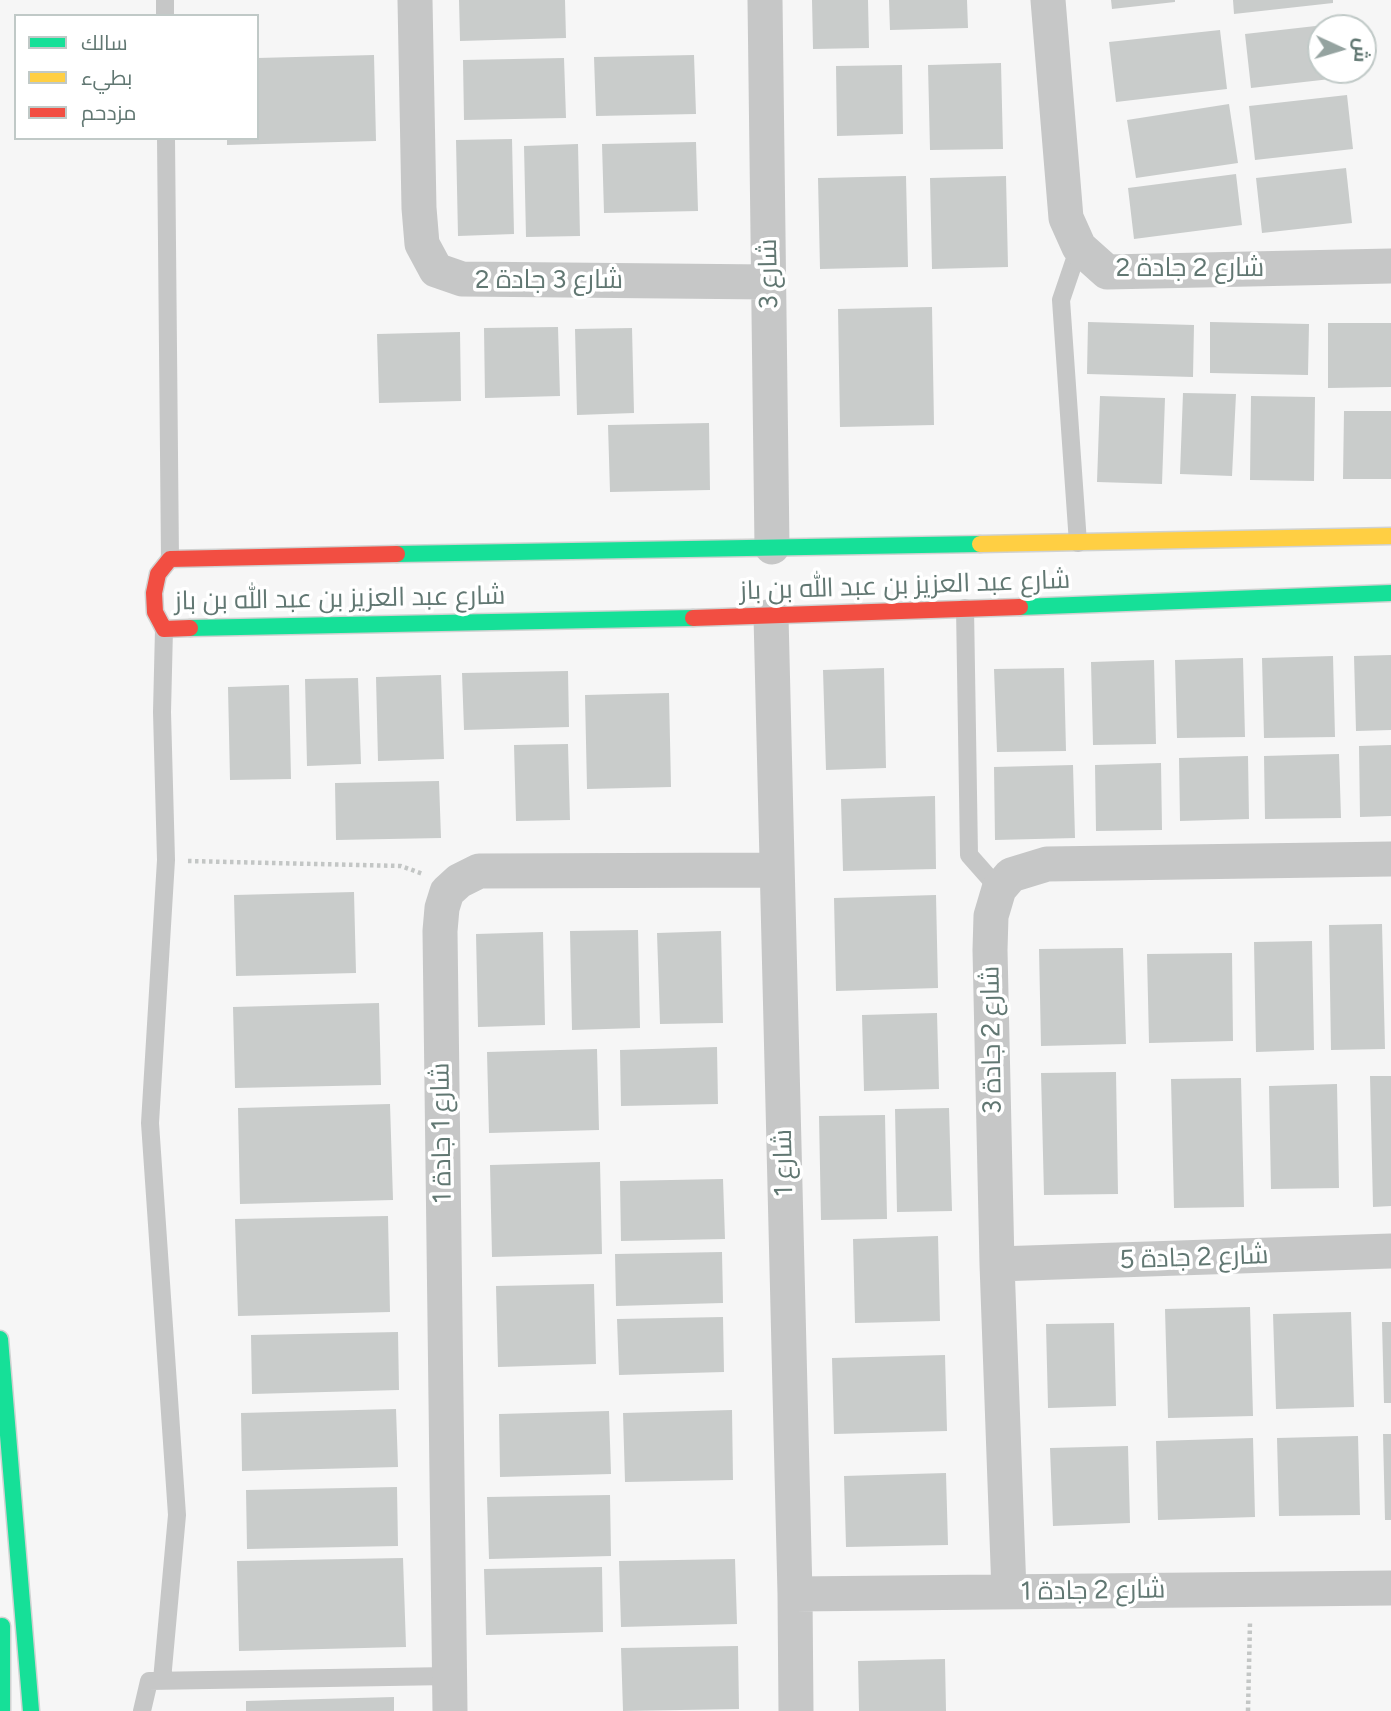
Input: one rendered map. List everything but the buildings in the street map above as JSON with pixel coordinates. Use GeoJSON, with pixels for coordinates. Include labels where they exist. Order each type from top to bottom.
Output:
{"type":"FeatureCollection","features":[{"type":"Feature","properties":{"kind":"main road","name":"شارع عبد العزيز بن عبد الله بن باز"},"geometry":{"type":"LineString","coordinates":[[1391,536],[170,559],[159,574],[154,593],[155,612],[164,629],[771,616],[1391,593]]}},
{"type":"Feature","properties":{"kind":"main road"},"geometry":{"type":"LineString","coordinates":[[0,1339],[32,1711]]}},
{"type":"Feature","properties":{"kind":"main road"},"geometry":{"type":"LineString","coordinates":[[2,1368],[2,1546]]}},
{"type":"Feature","properties":{"kind":"main road"},"geometry":{"type":"LineString","coordinates":[[2,1615],[2,1711]]}},
{"type":"Feature","properties":{"kind":"street","name":"شارع 3 جادة 2"},"geometry":{"type":"LineString","coordinates":[[415,0],[419,208],[422,244],[436,270],[462,279],[769,282]]}},
{"type":"Feature","properties":{"kind":"street","name":"شارع 3"},"geometry":{"type":"LineString","coordinates":[[765,0],[772,547]]}},
{"type":"Feature","properties":{"kind":"street","name":"شارع 2 جادة 2"},"geometry":{"type":"LineString","coordinates":[[1048,0],[1066,218],[1079,247],[1107,271],[1391,267]]}},
{"type":"Feature","properties":{"kind":"street","name":"شارع 1"},"geometry":{"type":"LineString","coordinates":[[771,616],[796,1711]]}},
{"type":"Feature","properties":{"kind":"street"},"geometry":{"type":"LineString","coordinates":[[999,889],[1011,875],[1047,864],[1391,859]]}},
{"type":"Feature","properties":{"kind":"street","name":"شارع 1 جادة 1"},"geometry":{"type":"LineString","coordinates":[[450,1711],[440,931],[447,892],[459,881],[479,872],[777,870]]}},
{"type":"Feature","properties":{"kind":"street","name":"شارع 2 جادة 3"},"geometry":{"type":"LineString","coordinates":[[999,889],[991,916],[990,950],[997,1264],[1009,1592]]}},
{"type":"Feature","properties":{"kind":"street","name":"شارع 2 جادة 5"},"geometry":{"type":"LineString","coordinates":[[997,1264],[1391,1251]]}},
{"type":"Feature","properties":{"kind":"street","name":"شارع 2 جادة 1"},"geometry":{"type":"LineString","coordinates":[[795,1594],[1391,1588]]}},
{"type":"Feature","properties":{"kind":"lane"},"geometry":{"type":"LineString","coordinates":[[166,140],[170,559]]}},
{"type":"Feature","properties":{"kind":"lane"},"geometry":{"type":"LineString","coordinates":[[1078,543],[1061,300],[1079,247]]}},
{"type":"Feature","properties":{"kind":"lane"},"geometry":{"type":"LineString","coordinates":[[965,608],[969,855],[999,889]]}},
{"type":"Feature","properties":{"kind":"lane"},"geometry":{"type":"LineString","coordinates":[[162,1680],[177,1515],[150,1123],[166,860],[162,712],[164,629]]}},
{"type":"Feature","properties":{"kind":"lane"},"geometry":{"type":"LineString","coordinates":[[142,1711],[149,1681],[449,1676]]}},
{"type":"Feature","properties":{"kind":"path"},"geometry":{"type":"LineString","coordinates":[[166,860],[401,866],[432,877]]}},
{"type":"Feature","properties":{"kind":"path"},"geometry":{"type":"LineString","coordinates":[[1248,1711],[1250,1590]]}},
{"type":"Feature","properties":{"kind":"traffic: fast"},"geometry":{"type":"LineString","coordinates":[[397,554],[980,544]]}},
{"type":"Feature","properties":{"kind":"traffic: fast"},"geometry":{"type":"LineString","coordinates":[[1020,607],[1391,593]]}},
{"type":"Feature","properties":{"kind":"traffic: fast"},"geometry":{"type":"LineString","coordinates":[[190,628],[693,618]]}},
{"type":"Feature","properties":{"kind":"traffic: fast"},"geometry":{"type":"LineString","coordinates":[[0,1339],[31,1711]]}},
{"type":"Feature","properties":{"kind":"traffic: fast"},"geometry":{"type":"LineString","coordinates":[[2,1626],[2,1711]]}},
{"type":"Feature","properties":{"kind":"traffic: slow"},"geometry":{"type":"LineString","coordinates":[[980,544],[1391,536]]}},
{"type":"Feature","properties":{"kind":"traffic: jam"},"geometry":{"type":"LineString","coordinates":[[190,628],[164,629],[155,612],[154,593],[158,574],[170,559],[397,554]]}},
{"type":"Feature","properties":{"kind":"traffic: jam"},"geometry":{"type":"LineString","coordinates":[[693,618],[1020,607]]}}]}
